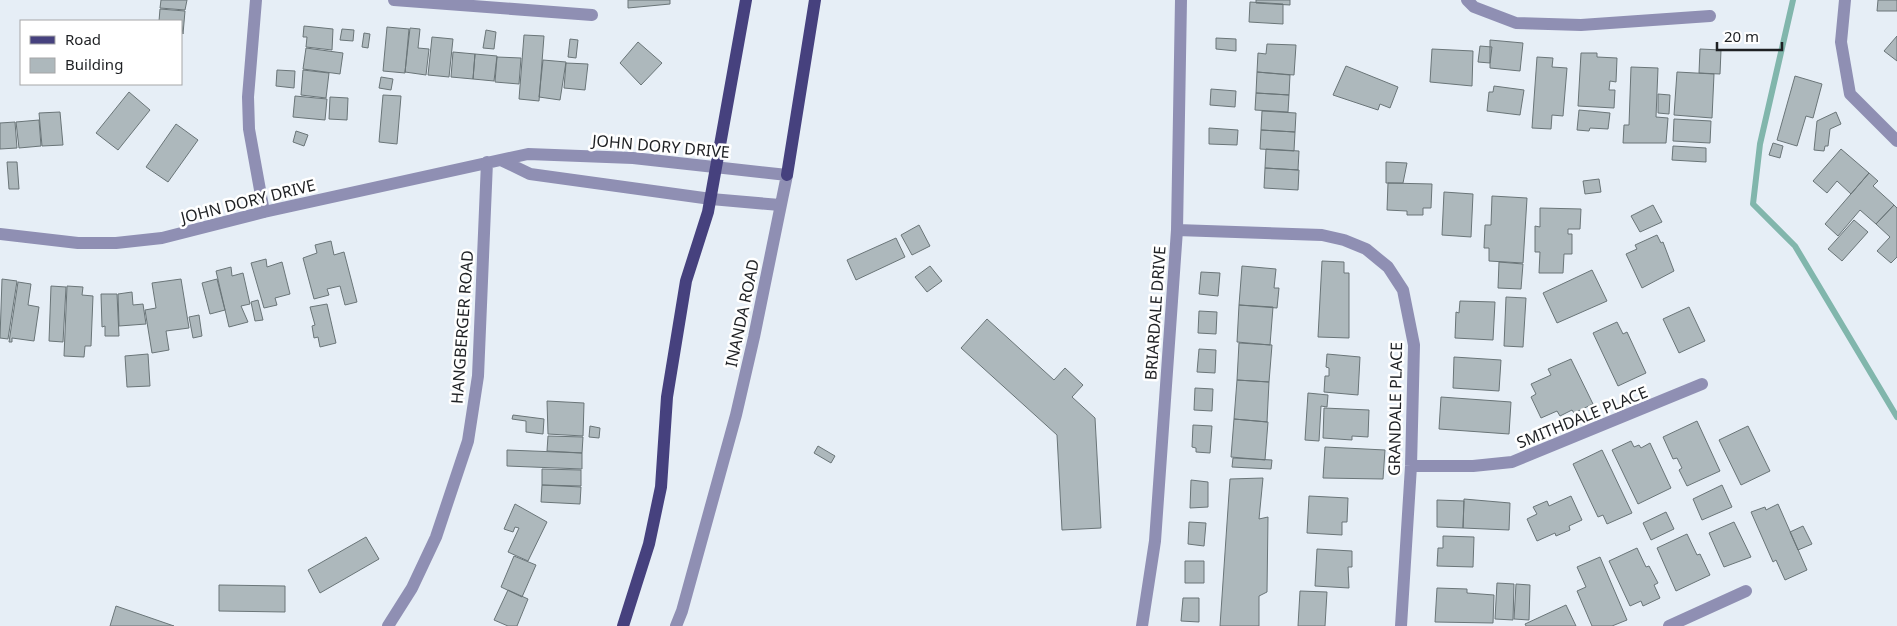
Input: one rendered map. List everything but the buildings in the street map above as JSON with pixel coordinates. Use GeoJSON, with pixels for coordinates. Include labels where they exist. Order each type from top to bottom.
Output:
{"type":"FeatureCollection","features":[{"type":"Feature","properties":{"kind":"main road"},"geometry":{"type":"LineString","coordinates":[[623,626],[648,544],[662,487],[667,397],[686,281],[708,212],[746,0]]}},
{"type":"Feature","properties":{"kind":"main road","name":"INANDA ROAD"},"geometry":{"type":"LineString","coordinates":[[787,174],[815,0]]}},
{"type":"Feature","properties":{"kind":"street"},"geometry":{"type":"LineString","coordinates":[[256,0],[248,96],[249,129],[264,212]]}},
{"type":"Feature","properties":{"kind":"street"},"geometry":{"type":"LineString","coordinates":[[394,0],[592,15]]}},
{"type":"Feature","properties":{"kind":"street","name":"BRIARDALE DRIVE"},"geometry":{"type":"LineString","coordinates":[[1142,626],[1155,541],[1177,230],[1181,0]]}},
{"type":"Feature","properties":{"kind":"street"},"geometry":{"type":"LineString","coordinates":[[1467,0],[1474,7],[1516,23],[1581,25],[1710,16]]}},
{"type":"Feature","properties":{"kind":"street"},"geometry":{"type":"LineString","coordinates":[[1844,0],[1841,42],[1850,94],[1897,141]]}},
{"type":"Feature","properties":{"kind":"street","name":"JOHN DORY DRIVE"},"geometry":{"type":"LineString","coordinates":[[0,234],[78,244],[116,243],[162,238],[264,212],[528,154],[578,154],[787,174]]}},
{"type":"Feature","properties":{"kind":"street"},"geometry":{"type":"LineString","coordinates":[[502,160],[530,174],[710,199],[780,205]]}},
{"type":"Feature","properties":{"kind":"street","name":"HANGBERGER ROAD"},"geometry":{"type":"LineString","coordinates":[[388,626],[412,588],[436,537],[468,441],[478,376],[487,162]]}},
{"type":"Feature","properties":{"kind":"street","name":"INANDA ROAD"},"geometry":{"type":"LineString","coordinates":[[676,626],[682,611],[736,415],[787,174]]}},
{"type":"Feature","properties":{"kind":"street","name":"GRANDALE PLACE"},"geometry":{"type":"LineString","coordinates":[[1177,230],[1322,234],[1366,249],[1388,267],[1403,290],[1414,345],[1411,466],[1401,626]]}},
{"type":"Feature","properties":{"kind":"street","name":"SMITHDALE PLACE"},"geometry":{"type":"LineString","coordinates":[[1411,466],[1473,466],[1512,462],[1702,384]]}},
{"type":"Feature","properties":{"kind":"street"},"geometry":{"type":"LineString","coordinates":[[1668,626],[1746,591]]}},
{"type":"Feature","properties":{"kind":"waterway"},"geometry":{"type":"LineString","coordinates":[[1793,0],[1760,144],[1753,204],[1795,246],[1897,417]]}}]}
